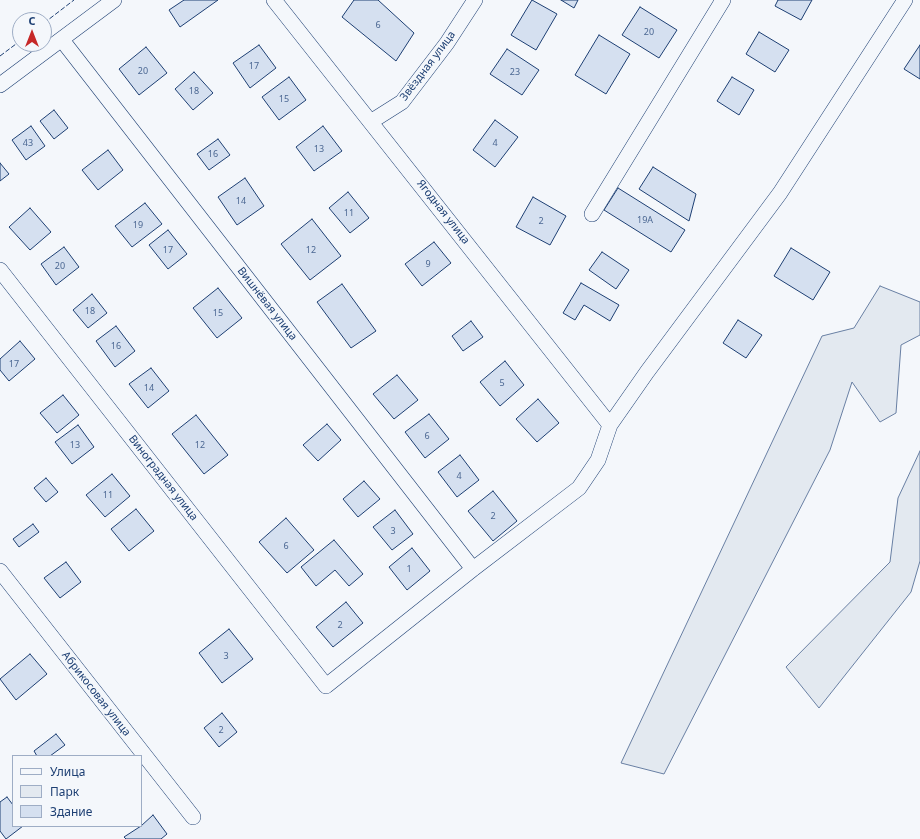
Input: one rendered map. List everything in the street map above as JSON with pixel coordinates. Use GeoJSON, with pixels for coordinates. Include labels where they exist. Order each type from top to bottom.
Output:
{"type":"FeatureCollection","features":[{"type":"Feature","properties":{"kind":"street"},"geometry":{"type":"LineString","coordinates":[[0,85],[114,0]]}},
{"type":"Feature","properties":{"kind":"street","name":"Ягодная улица"},"geometry":{"type":"LineString","coordinates":[[274,0],[372,122],[610,425]]}},
{"type":"Feature","properties":{"kind":"street","name":"Звёздная улица"},"geometry":{"type":"LineString","coordinates":[[372,122],[402,102],[447,43],[475,0]]}},
{"type":"Feature","properties":{"kind":"street"},"geometry":{"type":"LineString","coordinates":[[592,214],[723,0]]}},
{"type":"Feature","properties":{"kind":"street"},"geometry":{"type":"LineString","coordinates":[[473,569],[579,488],[598,460],[610,425],[647,372],[780,193],[905,0]]}},
{"type":"Feature","properties":{"kind":"street","name":"Вишнёвая улица"},"geometry":{"type":"LineString","coordinates":[[62,40],[473,569]]}},
{"type":"Feature","properties":{"kind":"street","name":"Виноградная улица"},"geometry":{"type":"LineString","coordinates":[[0,270],[326,686],[473,569]]}},
{"type":"Feature","properties":{"kind":"street","name":"Абрикосовая улица"},"geometry":{"type":"LineString","coordinates":[[0,572],[193,817]]}},
{"type":"Feature","properties":{"kind":"green space"},"geometry":{"type":"Polygon","coordinates":[[[880,286],[920,302],[920,335],[901,345],[896,413],[880,422],[852,382],[830,450],[664,774],[621,763],[822,336],[854,328],[880,286]]]}},
{"type":"Feature","properties":{"kind":"green space"},"geometry":{"type":"Polygon","coordinates":[[[920,451],[920,561],[911,592],[819,708],[786,667],[890,562],[898,498],[920,451]]]}},
{"type":"Feature","properties":{"kind":"building"},"geometry":{"type":"Polygon","coordinates":[[[184,0],[218,0],[180,27],[169,10],[184,0]]]}},
{"type":"Feature","properties":{"kind":"building"},"geometry":{"type":"Polygon","coordinates":[[[354,0],[378,0],[414,33],[396,61],[342,17],[354,0]]]}},
{"type":"Feature","properties":{"kind":"building"},"geometry":{"type":"Polygon","coordinates":[[[532,0],[557,14],[536,50],[511,35],[532,0]]]}},
{"type":"Feature","properties":{"kind":"building"},"geometry":{"type":"Polygon","coordinates":[[[561,0],[578,0],[574,8],[561,0]]]}},
{"type":"Feature","properties":{"kind":"building"},"geometry":{"type":"Polygon","coordinates":[[[778,0],[812,0],[801,20],[775,6],[778,0]]]}},
{"type":"Feature","properties":{"kind":"building"},"geometry":{"type":"Polygon","coordinates":[[[640,7],[677,30],[659,58],[622,35],[640,7]]]}},
{"type":"Feature","properties":{"kind":"building"},"geometry":{"type":"Polygon","coordinates":[[[759,32],[789,50],[775,72],[746,54],[759,32]]]}},
{"type":"Feature","properties":{"kind":"building"},"geometry":{"type":"Polygon","coordinates":[[[599,35],[630,54],[606,94],[575,75],[599,35]]]}},
{"type":"Feature","properties":{"kind":"building"},"geometry":{"type":"Polygon","coordinates":[[[259,45],[276,68],[250,88],[233,63],[259,45]]]}},
{"type":"Feature","properties":{"kind":"building"},"geometry":{"type":"Polygon","coordinates":[[[920,45],[920,79],[904,69],[920,45]]]}},
{"type":"Feature","properties":{"kind":"building"},"geometry":{"type":"Polygon","coordinates":[[[146,47],[167,73],[139,95],[119,69],[146,47]]]}},
{"type":"Feature","properties":{"kind":"building"},"geometry":{"type":"Polygon","coordinates":[[[507,49],[539,70],[522,95],[490,74],[507,49]]]}},
{"type":"Feature","properties":{"kind":"building"},"geometry":{"type":"Polygon","coordinates":[[[194,72],[213,93],[193,110],[175,89],[194,72]]]}},
{"type":"Feature","properties":{"kind":"building"},"geometry":{"type":"Polygon","coordinates":[[[289,77],[306,100],[279,120],[262,97],[289,77]]]}},
{"type":"Feature","properties":{"kind":"building"},"geometry":{"type":"Polygon","coordinates":[[[732,77],[754,90],[739,115],[717,101],[732,77]]]}},
{"type":"Feature","properties":{"kind":"building"},"geometry":{"type":"Polygon","coordinates":[[[54,110],[68,128],[54,139],[40,121],[54,110]]]}},
{"type":"Feature","properties":{"kind":"building"},"geometry":{"type":"Polygon","coordinates":[[[495,120],[518,137],[495,167],[473,150],[495,120]]]}},
{"type":"Feature","properties":{"kind":"building"},"geometry":{"type":"Polygon","coordinates":[[[31,126],[45,146],[26,160],[12,140],[31,126]]]}},
{"type":"Feature","properties":{"kind":"building"},"geometry":{"type":"Polygon","coordinates":[[[323,126],[342,151],[314,171],[296,147],[323,126]]]}},
{"type":"Feature","properties":{"kind":"building"},"geometry":{"type":"Polygon","coordinates":[[[218,139],[230,155],[209,170],[197,154],[218,139]]]}},
{"type":"Feature","properties":{"kind":"building"},"geometry":{"type":"Polygon","coordinates":[[[108,150],[123,170],[98,190],[82,170],[108,150]]]}},
{"type":"Feature","properties":{"kind":"building"},"geometry":{"type":"Polygon","coordinates":[[[0,163],[9,174],[0,181],[0,163]]]}},
{"type":"Feature","properties":{"kind":"building"},"geometry":{"type":"Polygon","coordinates":[[[653,167],[696,194],[689,221],[639,189],[653,167]]]}},
{"type":"Feature","properties":{"kind":"building"},"geometry":{"type":"Polygon","coordinates":[[[245,178],[264,206],[237,225],[218,197],[245,178]]]}},
{"type":"Feature","properties":{"kind":"building"},"geometry":{"type":"Polygon","coordinates":[[[618,188],[685,230],[671,252],[604,210],[618,188]]]}},
{"type":"Feature","properties":{"kind":"building"},"geometry":{"type":"Polygon","coordinates":[[[348,192],[369,218],[350,233],[329,208],[348,192]]]}},
{"type":"Feature","properties":{"kind":"building"},"geometry":{"type":"Polygon","coordinates":[[[533,197],[566,216],[550,245],[516,227],[533,197]]]}},
{"type":"Feature","properties":{"kind":"building"},"geometry":{"type":"Polygon","coordinates":[[[145,203],[162,224],[132,247],[115,226],[145,203]]]}},
{"type":"Feature","properties":{"kind":"building"},"geometry":{"type":"Polygon","coordinates":[[[30,208],[51,232],[30,250],[9,227],[30,208]]]}},
{"type":"Feature","properties":{"kind":"building"},"geometry":{"type":"Polygon","coordinates":[[[312,219],[341,256],[310,280],[281,244],[312,219]]]}},
{"type":"Feature","properties":{"kind":"building"},"geometry":{"type":"Polygon","coordinates":[[[168,230],[187,254],[168,269],[149,245],[168,230]]]}},
{"type":"Feature","properties":{"kind":"building"},"geometry":{"type":"Polygon","coordinates":[[[434,242],[451,263],[422,286],[405,264],[434,242]]]}},
{"type":"Feature","properties":{"kind":"building"},"geometry":{"type":"Polygon","coordinates":[[[64,247],[79,267],[56,285],[41,264],[64,247]]]}},
{"type":"Feature","properties":{"kind":"building"},"geometry":{"type":"Polygon","coordinates":[[[791,248],[830,272],[813,300],[774,276],[791,248]]]}},
{"type":"Feature","properties":{"kind":"building"},"geometry":{"type":"Polygon","coordinates":[[[602,252],[629,270],[616,289],[589,270],[602,252]]]}},
{"type":"Feature","properties":{"kind":"building"},"geometry":{"type":"Polygon","coordinates":[[[581,283],[619,305],[610,321],[584,305],[575,320],[563,313],[581,283]]]}},
{"type":"Feature","properties":{"kind":"building"},"geometry":{"type":"Polygon","coordinates":[[[342,284],[376,331],[351,348],[317,302],[342,284]]]}},
{"type":"Feature","properties":{"kind":"building"},"geometry":{"type":"Polygon","coordinates":[[[218,288],[242,318],[217,338],[193,308],[218,288]]]}},
{"type":"Feature","properties":{"kind":"building"},"geometry":{"type":"Polygon","coordinates":[[[92,294],[107,313],[88,328],[73,310],[92,294]]]}},
{"type":"Feature","properties":{"kind":"building"},"geometry":{"type":"Polygon","coordinates":[[[738,320],[762,335],[746,358],[723,343],[738,320]]]}},
{"type":"Feature","properties":{"kind":"building"},"geometry":{"type":"Polygon","coordinates":[[[471,321],[483,337],[463,351],[452,336],[471,321]]]}},
{"type":"Feature","properties":{"kind":"building"},"geometry":{"type":"Polygon","coordinates":[[[116,326],[135,351],[115,367],[96,341],[116,326]]]}},
{"type":"Feature","properties":{"kind":"building"},"geometry":{"type":"Polygon","coordinates":[[[20,341],[35,359],[9,381],[0,370],[0,359],[20,341]]]}},
{"type":"Feature","properties":{"kind":"building"},"geometry":{"type":"Polygon","coordinates":[[[505,361],[524,385],[500,406],[480,382],[505,361]]]}},
{"type":"Feature","properties":{"kind":"building"},"geometry":{"type":"Polygon","coordinates":[[[151,368],[169,391],[148,408],[129,384],[151,368]]]}},
{"type":"Feature","properties":{"kind":"building"},"geometry":{"type":"Polygon","coordinates":[[[397,375],[418,400],[394,419],[373,394],[397,375]]]}},
{"type":"Feature","properties":{"kind":"building"},"geometry":{"type":"Polygon","coordinates":[[[63,395],[79,415],[57,433],[40,413],[63,395]]]}},
{"type":"Feature","properties":{"kind":"building"},"geometry":{"type":"Polygon","coordinates":[[[538,399],[559,423],[537,442],[516,419],[538,399]]]}},
{"type":"Feature","properties":{"kind":"building"},"geometry":{"type":"Polygon","coordinates":[[[429,414],[449,439],[425,458],[405,432],[429,414]]]}},
{"type":"Feature","properties":{"kind":"building"},"geometry":{"type":"Polygon","coordinates":[[[196,415],[228,455],[204,474],[172,434],[196,415]]]}},
{"type":"Feature","properties":{"kind":"building"},"geometry":{"type":"Polygon","coordinates":[[[327,424],[341,440],[318,461],[303,445],[327,424]]]}},
{"type":"Feature","properties":{"kind":"building"},"geometry":{"type":"Polygon","coordinates":[[[78,425],[94,447],[72,464],[55,442],[78,425]]]}},
{"type":"Feature","properties":{"kind":"building"},"geometry":{"type":"Polygon","coordinates":[[[460,455],[479,480],[457,497],[438,472],[460,455]]]}},
{"type":"Feature","properties":{"kind":"building"},"geometry":{"type":"Polygon","coordinates":[[[112,474],[130,496],[105,517],[86,495],[112,474]]]}},
{"type":"Feature","properties":{"kind":"building"},"geometry":{"type":"Polygon","coordinates":[[[46,478],[58,492],[46,502],[34,488],[46,478]]]}},
{"type":"Feature","properties":{"kind":"building"},"geometry":{"type":"Polygon","coordinates":[[[364,481],[380,499],[358,517],[343,499],[364,481]]]}},
{"type":"Feature","properties":{"kind":"building"},"geometry":{"type":"Polygon","coordinates":[[[493,491],[517,521],[493,541],[468,511],[493,491]]]}},
{"type":"Feature","properties":{"kind":"building"},"geometry":{"type":"Polygon","coordinates":[[[136,509],[154,531],[129,551],[111,529],[136,509]]]}},
{"type":"Feature","properties":{"kind":"building"},"geometry":{"type":"Polygon","coordinates":[[[395,510],[413,534],[392,550],[373,527],[395,510]]]}},
{"type":"Feature","properties":{"kind":"building"},"geometry":{"type":"Polygon","coordinates":[[[286,518],[314,550],[287,573],[259,542],[286,518]]]}},
{"type":"Feature","properties":{"kind":"building"},"geometry":{"type":"Polygon","coordinates":[[[33,524],[39,532],[19,547],[13,539],[33,524]]]}},
{"type":"Feature","properties":{"kind":"building"},"geometry":{"type":"Polygon","coordinates":[[[334,540],[363,574],[349,586],[335,570],[316,586],[301,567],[334,540]]]}},
{"type":"Feature","properties":{"kind":"building"},"geometry":{"type":"Polygon","coordinates":[[[412,548],[430,571],[407,590],[389,567],[412,548]]]}},
{"type":"Feature","properties":{"kind":"building"},"geometry":{"type":"Polygon","coordinates":[[[66,562],[81,582],[60,598],[44,578],[66,562]]]}},
{"type":"Feature","properties":{"kind":"building"},"geometry":{"type":"Polygon","coordinates":[[[346,602],[363,623],[333,647],[316,627],[346,602]]]}},
{"type":"Feature","properties":{"kind":"building"},"geometry":{"type":"Polygon","coordinates":[[[229,629],[253,659],[222,683],[199,653],[229,629]]]}},
{"type":"Feature","properties":{"kind":"building"},"geometry":{"type":"Polygon","coordinates":[[[30,654],[47,674],[16,700],[0,679],[30,654]]]}},
{"type":"Feature","properties":{"kind":"building"},"geometry":{"type":"Polygon","coordinates":[[[222,713],[237,732],[219,747],[204,728],[222,713]]]}},
{"type":"Feature","properties":{"kind":"building"},"geometry":{"type":"Polygon","coordinates":[[[56,734],[65,745],[51,755],[36,755],[34,751],[56,734]]]}},
{"type":"Feature","properties":{"kind":"building"},"geometry":{"type":"Polygon","coordinates":[[[7,797],[12,804],[12,827],[22,827],[6,839],[0,831],[0,802],[7,797]]]}},
{"type":"Feature","properties":{"kind":"building"},"geometry":{"type":"Polygon","coordinates":[[[153,815],[167,834],[161,839],[126,839],[124,837],[139,827],[142,827],[142,825],[153,815]]]}},
{"type":"Feature","properties":{"kind":"fence"},"geometry":{"type":"LineString","coordinates":[[52,17],[74,0]]}},
{"type":"Feature","properties":{"kind":"fence"},"geometry":{"type":"LineString","coordinates":[[0,56],[12,47]]}}]}
